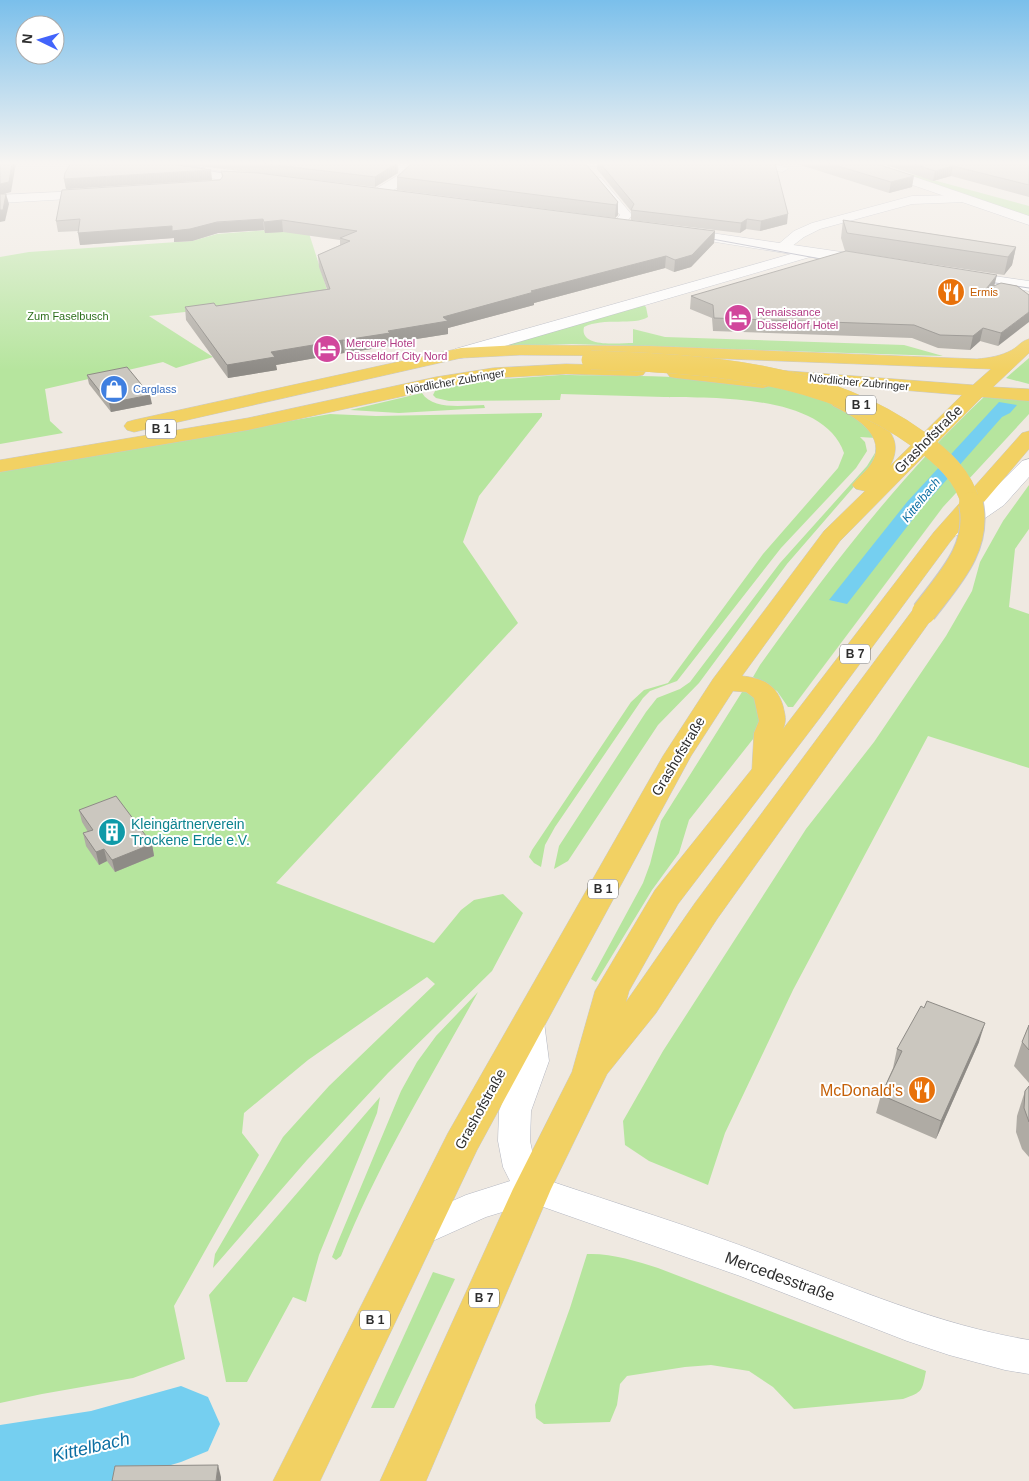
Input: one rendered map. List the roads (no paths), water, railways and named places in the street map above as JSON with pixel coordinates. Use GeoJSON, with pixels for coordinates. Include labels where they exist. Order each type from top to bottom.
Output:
{"type":"FeatureCollection","features":[{"type":"Feature","properties":{"kind":"main road"},"geometry":{"type":"LineString","coordinates":[[669,232],[768,257]]}},
{"type":"Feature","properties":{"kind":"main road"},"geometry":{"type":"LineString","coordinates":[[673,232],[828,254],[883,267],[795,257]]}},
{"type":"Feature","properties":{"kind":"main road","name":"Nördlicher Zubringer"},"geometry":{"type":"LineString","coordinates":[[0,450],[96,434],[461,353],[768,257],[828,254]]}},
{"type":"Feature","properties":{"kind":"main road"},"geometry":{"type":"LineString","coordinates":[[1029,286],[944,277],[1029,295]]}},
{"type":"Feature","properties":{"kind":"main road","name":"Nördlicher Zubringer"},"geometry":{"type":"LineString","coordinates":[[461,353],[520,350],[650,351],[987,364],[996,363],[1023,349]]}},
{"type":"Feature","properties":{"kind":"main road","name":"Grashofstraße"},"geometry":{"type":"LineString","coordinates":[[417,1233],[461,1144],[676,756],[722,685],[832,536],[982,393],[1023,349]]}},
{"type":"Feature","properties":{"kind":"main road","name":"B 1"},"geometry":{"type":"LineString","coordinates":[[0,456],[145,432],[432,372],[478,364],[542,359],[690,364],[751,371],[782,378],[835,394],[864,406],[916,436],[949,464],[971,499],[971,538],[966,550],[953,572],[706,911],[644,1004],[590,1072]]}},
{"type":"Feature","properties":{"kind":"main road"},"geometry":{"type":"LineString","coordinates":[[850,380],[913,380],[926,374],[927,369],[913,362]]}},
{"type":"Feature","properties":{"kind":"main road","name":"Nördlicher Zubringer"},"geometry":{"type":"LineString","coordinates":[[0,466],[248,424],[436,383],[493,373],[566,369],[752,374],[850,380],[1029,396]]}},
{"type":"Feature","properties":{"kind":"main road","name":"B 1"},"geometry":{"type":"LineString","coordinates":[[676,373],[794,386],[847,405],[872,423],[885,442],[884,459],[878,469],[840,512],[832,536]]}},
{"type":"Feature","properties":{"kind":"main road","name":"B 7"},"geometry":{"type":"LineString","coordinates":[[403,1481],[532,1189],[590,1072],[612,991],[652,920],[666,898],[765,768],[810,713],[942,537],[1029,437]]}},
{"type":"Feature","properties":{"kind":"main road"},"geometry":{"type":"LineString","coordinates":[[942,537],[996,500],[1029,465]]}},
{"type":"Feature","properties":{"kind":"main road"},"geometry":{"type":"LineString","coordinates":[[722,685],[731,682],[752,685],[767,696],[773,721],[768,733],[765,768]]}},
{"type":"Feature","properties":{"kind":"main road","name":"B 1"},"geometry":{"type":"LineString","coordinates":[[296,1481],[417,1233]]}},
{"type":"Feature","properties":{"kind":"street"},"geometry":{"type":"LineString","coordinates":[[782,247],[803,232]]}},
{"type":"Feature","properties":{"kind":"street"},"geometry":{"type":"LineString","coordinates":[[417,1233],[478,1205],[532,1189],[519,1166],[514,1141],[515,1112],[534,1060],[529,1022]]}},
{"type":"Feature","properties":{"kind":"street","name":"Mercedesstraße"},"geometry":{"type":"LineString","coordinates":[[532,1189],[747,1263],[924,1329],[1005,1353],[1029,1357]]}},
{"type":"Feature","properties":{"kind":"water"},"geometry":{"type":"Polygon","coordinates":[[[999,402],[1017,405],[1010,413],[1002,417],[920,510],[847,604],[829,600],[907,502],[999,402]]]}},
{"type":"Feature","properties":{"kind":"waterway","name":"Kittelbach"},"geometry":{"type":"LineString","coordinates":[[0,1464],[91,1450],[181,1424]]}},
{"type":"Feature","properties":{"kind":"tram line"},"geometry":{"type":"LineString","coordinates":[[701,237],[832,261]]}},
{"type":"Feature","properties":{"kind":"tram line"},"geometry":{"type":"LineString","coordinates":[[982,281],[1029,288]]}},
{"type":"Feature","properties":{"kind":"place","name":"Ermis"},"geometry":{"type":"Point","coordinates":[951,292]}},
{"type":"Feature","properties":{"kind":"place","name":"Renaissance Düsseldorf Hotel"},"geometry":{"type":"Point","coordinates":[738,318]}},
{"type":"Feature","properties":{"kind":"place","name":"Mercure Hotel Düsseldorf City Nord"},"geometry":{"type":"Point","coordinates":[327,349]}},
{"type":"Feature","properties":{"kind":"place","name":"Carglass"},"geometry":{"type":"Point","coordinates":[114,389]}},
{"type":"Feature","properties":{"kind":"place","name":"Kleingärtnerverein Trockene Erde e.V."},"geometry":{"type":"Point","coordinates":[112,832]}},
{"type":"Feature","properties":{"kind":"place","name":"McDonald's"},"geometry":{"type":"Point","coordinates":[922,1090]}},
{"type":"Feature","properties":{"kind":"park label","name":"Zum Faselbusch"},"geometry":{"type":"Point","coordinates":[68,316]}}]}
